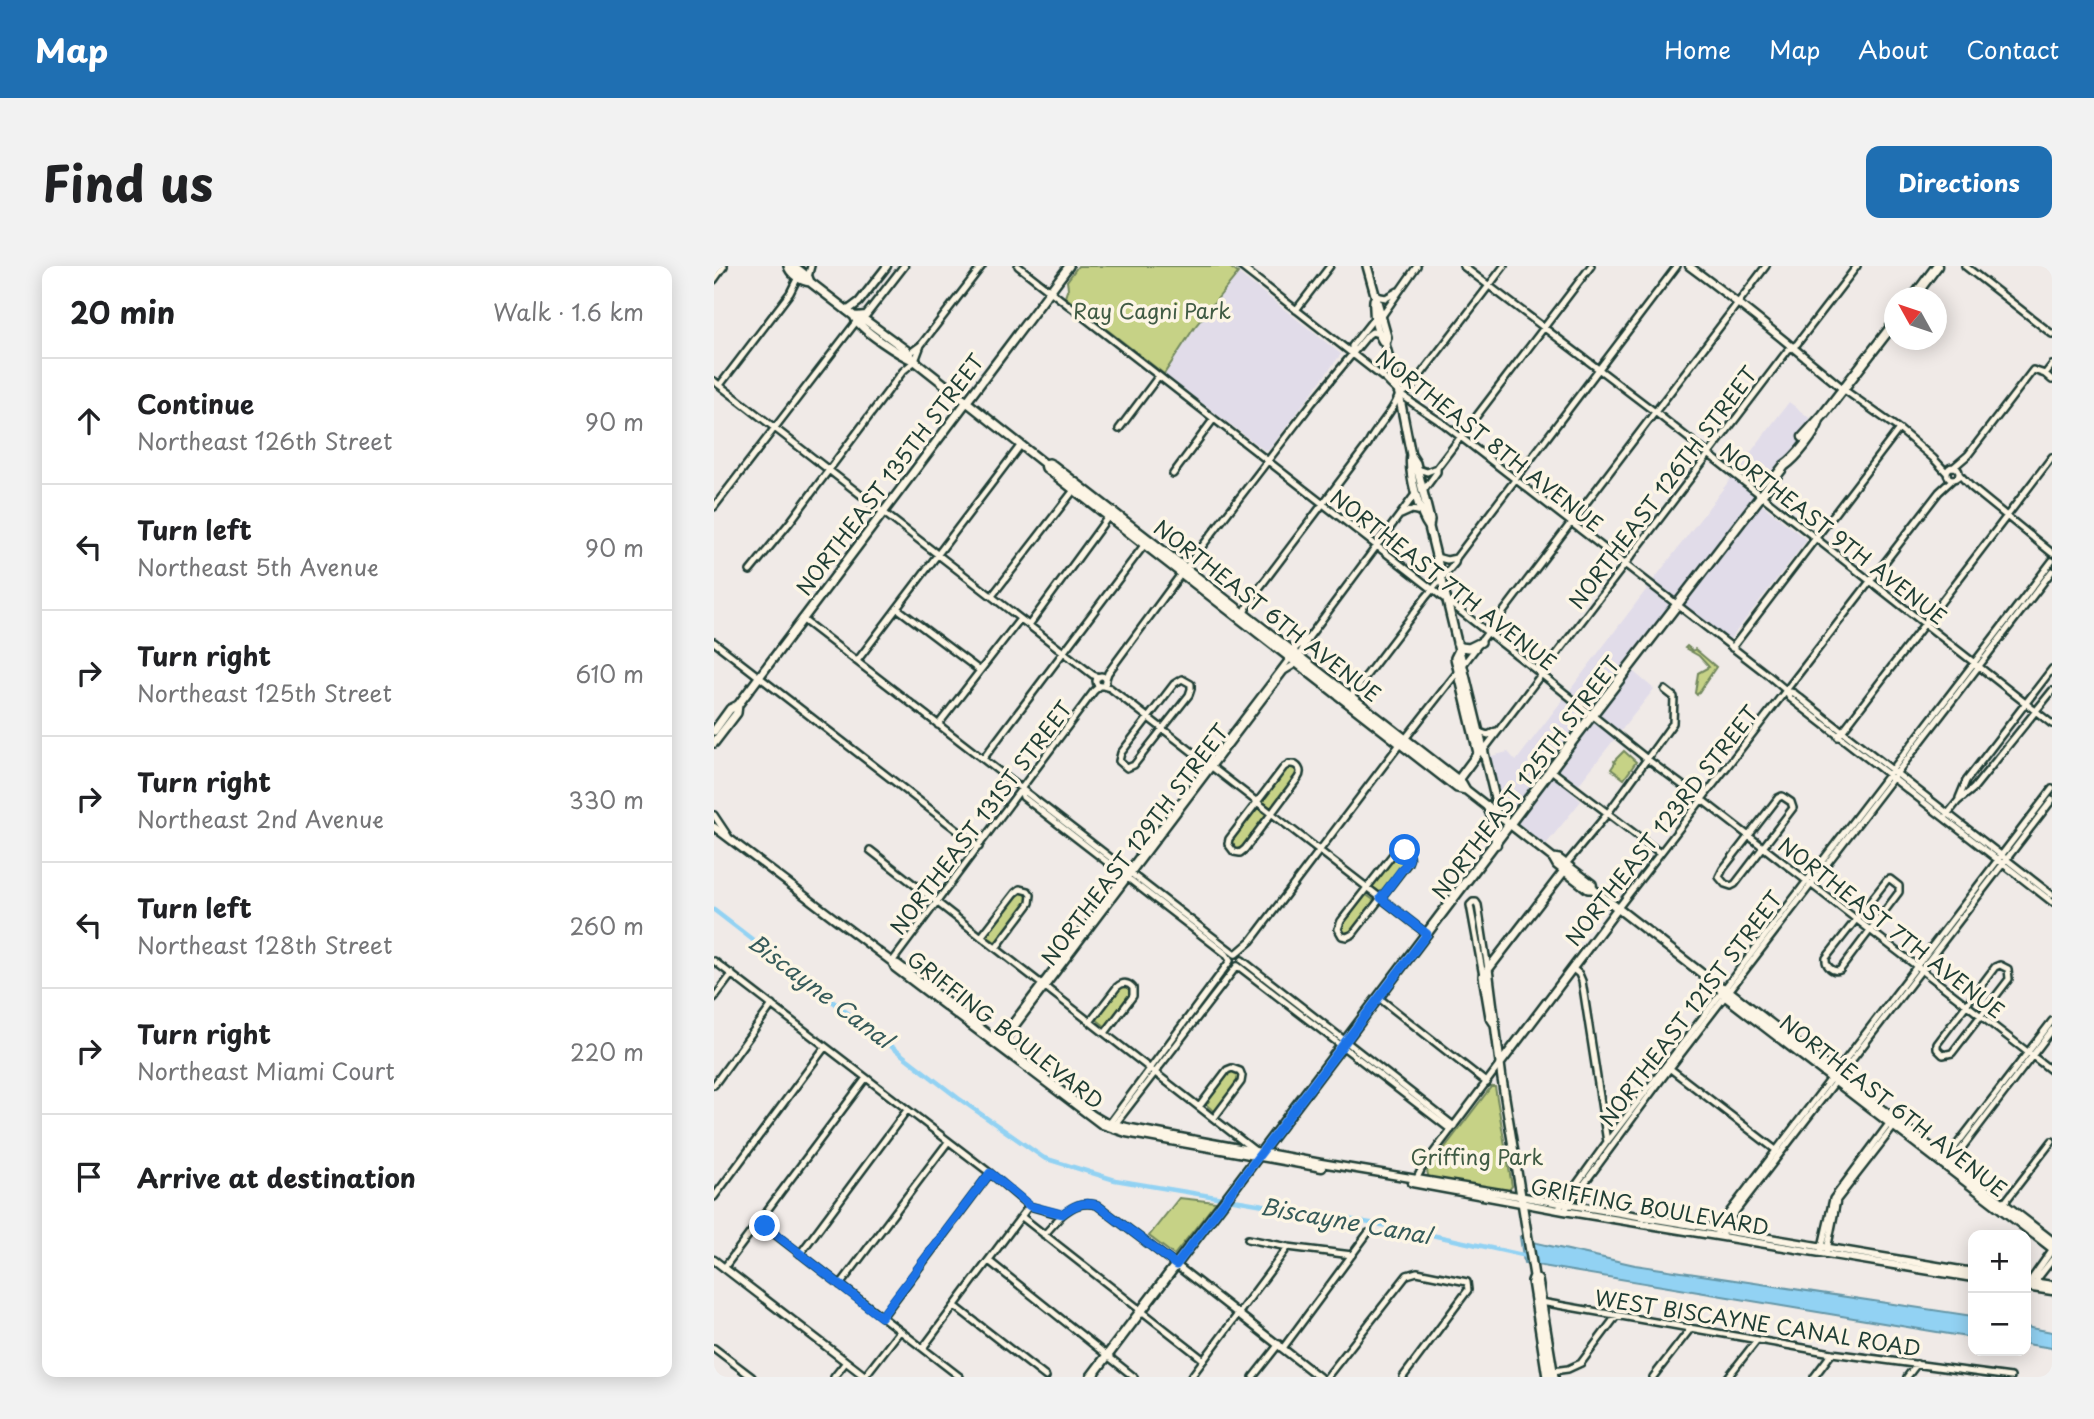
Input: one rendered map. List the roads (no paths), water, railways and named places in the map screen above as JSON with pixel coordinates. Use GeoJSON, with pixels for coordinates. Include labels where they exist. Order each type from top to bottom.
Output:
{"type":"FeatureCollection","features":[{"type":"Feature","properties":{"kind":"main road","name":"NORTHEAST 6TH AVENUE"},"geometry":{"type":"LineString","coordinates":[[788,266],[789,270],[797,271],[803,281],[809,279],[855,319],[860,317],[1108,517],[1244,613],[1348,699],[1458,780],[1466,790],[1553,858],[1559,859],[1588,889],[1593,889],[2002,1206],[2052,1241]]}},
{"type":"Feature","properties":{"kind":"main road","name":"NORTHEAST 135TH STREET"},"geometry":{"type":"LineString","coordinates":[[714,731],[730,709],[738,705],[1069,266]]}},
{"type":"Feature","properties":{"kind":"main road"},"geometry":{"type":"LineString","coordinates":[[1367,266],[1387,337],[1385,344]]}},
{"type":"Feature","properties":{"kind":"main road"},"geometry":{"type":"LineString","coordinates":[[1921,287],[1937,266]]}},
{"type":"Feature","properties":{"kind":"main road"},"geometry":{"type":"LineString","coordinates":[[1379,316],[1379,334],[1385,344],[1399,394],[1411,455],[1409,463],[1430,520],[1429,527],[1458,652],[1455,658],[1461,668],[1479,732],[1480,752]]}},
{"type":"Feature","properties":{"kind":"main road","name":"NORTHEAST 125TH STREET"},"geometry":{"type":"LineString","coordinates":[[1091,1377],[1221,1207],[1258,1153],[1344,1044],[1760,496],[1791,461],[1884,336]]}},
{"type":"Feature","properties":{"kind":"main road"},"geometry":{"type":"LineString","coordinates":[[1411,455],[1416,460],[1418,469],[1421,512],[1429,527]]}},
{"type":"Feature","properties":{"kind":"main road","name":"NORTHEAST 6TH AVENUE"},"geometry":{"type":"LineString","coordinates":[[1045,464],[1050,463],[1087,492],[1278,648],[1309,664],[1390,736],[1403,741],[1457,788],[1466,790]]}},
{"type":"Feature","properties":{"kind":"main road"},"geometry":{"type":"LineString","coordinates":[[1074,490],[1087,492]]}},
{"type":"Feature","properties":{"kind":"main road"},"geometry":{"type":"LineString","coordinates":[[1456,642],[1467,649],[1481,642]]}},
{"type":"Feature","properties":{"kind":"main road"},"geometry":{"type":"LineString","coordinates":[[1461,668],[1480,752],[1495,798],[1496,814]]}},
{"type":"Feature","properties":{"kind":"main road","name":"NORTHEAST 135TH STREET"},"geometry":{"type":"LineString","coordinates":[[714,743],[737,713],[738,705]]}},
{"type":"Feature","properties":{"kind":"main road","name":"NORTHEAST 126TH STREET"},"geometry":{"type":"LineString","coordinates":[[1458,780],[1480,752]]}},
{"type":"Feature","properties":{"kind":"main road"},"geometry":{"type":"LineString","coordinates":[[1488,807],[1495,824],[1496,844]]}},
{"type":"Feature","properties":{"kind":"main road"},"geometry":{"type":"LineString","coordinates":[[1494,1023],[1490,1017],[1483,976],[1565,867]]}},
{"type":"Feature","properties":{"kind":"main road","name":"NORTHEAST 123RD STREET"},"geometry":{"type":"LineString","coordinates":[[1500,1064],[1618,908]]}},
{"type":"Feature","properties":{"kind":"main road"},"geometry":{"type":"LineString","coordinates":[[1488,968],[1500,1064],[1534,1276],[1532,1281],[1551,1375]]}},
{"type":"Feature","properties":{"kind":"main road"},"geometry":{"type":"LineString","coordinates":[[1496,1036],[1507,1043],[1515,1042]]}},
{"type":"Feature","properties":{"kind":"main road","name":"NORTHEAST 6TH AVENUE"},"geometry":{"type":"LineString","coordinates":[[2002,1206],[2052,1249]]}},
{"type":"Feature","properties":{"kind":"main road"},"geometry":{"type":"LineString","coordinates":[[1534,1276],[1538,1280],[1551,1375]]}},
{"type":"Feature","properties":{"kind":"street"},"geometry":{"type":"LineString","coordinates":[[714,280],[724,266]]}},
{"type":"Feature","properties":{"kind":"street"},"geometry":{"type":"LineString","coordinates":[[720,386],[790,293],[809,279],[810,266],[797,271],[790,293]]}},
{"type":"Feature","properties":{"kind":"street"},"geometry":{"type":"LineString","coordinates":[[847,310],[859,302],[887,266]]}},
{"type":"Feature","properties":{"kind":"street"},"geometry":{"type":"LineString","coordinates":[[714,507],[855,319],[866,315],[904,266]]}},
{"type":"Feature","properties":{"kind":"street"},"geometry":{"type":"LineString","coordinates":[[750,571],[982,266]]}},
{"type":"Feature","properties":{"kind":"street","name":"NORTHEAST 7TH AVENUE"},"geometry":{"type":"LineString","coordinates":[[1017,266],[1647,759],[2052,1071]]}},
{"type":"Feature","properties":{"kind":"street","name":"NORTHEAST 8TH AVENUE"},"geometry":{"type":"LineString","coordinates":[[1240,266],[1386,380],[1399,394],[1412,401],[1787,691],[1790,698],[2052,895]]}},
{"type":"Feature","properties":{"kind":"street"},"geometry":{"type":"LineString","coordinates":[[1296,310],[1331,266]]}},
{"type":"Feature","properties":{"kind":"street","name":"NORTHEAST 131ST STREET"},"geometry":{"type":"LineString","coordinates":[[1352,353],[1352,346],[1417,266]]}},
{"type":"Feature","properties":{"kind":"street","name":"NORTHEAST 9TH AVENUE"},"geometry":{"type":"LineString","coordinates":[[1463,266],[1655,412],[2052,724]]}},
{"type":"Feature","properties":{"kind":"street"},"geometry":{"type":"LineString","coordinates":[[1244,613],[1251,599],[1393,409],[1399,394],[1409,390],[1504,266]]}},
{"type":"Feature","properties":{"kind":"street","name":"NORTHEAST 129TH STREET"},"geometry":{"type":"LineString","coordinates":[[999,1045],[1591,266]]}},
{"type":"Feature","properties":{"kind":"street"},"geometry":{"type":"LineString","coordinates":[[1348,699],[1455,563],[1456,558],[1677,266]]}},
{"type":"Feature","properties":{"kind":"street"},"geometry":{"type":"LineString","coordinates":[[1689,266],[1738,302],[1843,389],[1899,429],[2052,553]]}},
{"type":"Feature","properties":{"kind":"street"},"geometry":{"type":"LineString","coordinates":[[1152,1070],[1240,962],[1251,942],[1320,850],[1766,266]]}},
{"type":"Feature","properties":{"kind":"street","name":"NORTHEAST 126TH STREET"},"geometry":{"type":"LineString","coordinates":[[1480,752],[1788,350],[1801,338],[1857,266]]}},
{"type":"Feature","properties":{"kind":"street"},"geometry":{"type":"LineString","coordinates":[[1965,266],[2052,334]]}},
{"type":"Feature","properties":{"kind":"street"},"geometry":{"type":"LineString","coordinates":[[1374,296],[1386,298],[1398,291]]}},
{"type":"Feature","properties":{"kind":"street","name":"NORTHEAST 131ST STREET"},"geometry":{"type":"LineString","coordinates":[[892,961],[1268,461],[1352,353],[1370,333],[1379,334]]}},
{"type":"Feature","properties":{"kind":"street","name":"NORTHEAST 123RD STREET"},"geometry":{"type":"LineString","coordinates":[[1618,908],[2033,370],[2045,374],[2052,366]]}},
{"type":"Feature","properties":{"kind":"street"},"geometry":{"type":"LineString","coordinates":[[2045,374],[2052,380]]}},
{"type":"Feature","properties":{"kind":"street"},"geometry":{"type":"LineString","coordinates":[[1119,429],[1158,377]]}},
{"type":"Feature","properties":{"kind":"street"},"geometry":{"type":"LineString","coordinates":[[714,381],[1427,934]]}},
{"type":"Feature","properties":{"kind":"street"},"geometry":{"type":"LineString","coordinates":[[1172,474],[1213,420]]}},
{"type":"Feature","properties":{"kind":"street"},"geometry":{"type":"LineString","coordinates":[[1731,648],[1899,429]]}},
{"type":"Feature","properties":{"kind":"street"},"geometry":{"type":"LineString","coordinates":[[857,662],[1020,446]]}},
{"type":"Feature","properties":{"kind":"street"},"geometry":{"type":"LineString","coordinates":[[1840,734],[2052,457]]}},
{"type":"Feature","properties":{"kind":"street"},"geometry":{"type":"LineString","coordinates":[[1418,469],[1427,472],[1437,468]]}},
{"type":"Feature","properties":{"kind":"street"},"geometry":{"type":"LineString","coordinates":[[992,596],[1074,490]]}},
{"type":"Feature","properties":{"kind":"street"},"geometry":{"type":"LineString","coordinates":[[1401,515],[1412,510],[1421,512]]}},
{"type":"Feature","properties":{"kind":"street"},"geometry":{"type":"LineString","coordinates":[[1029,625],[1108,517]]}},
{"type":"Feature","properties":{"kind":"street"},"geometry":{"type":"LineString","coordinates":[[983,759],[1145,544]]}},
{"type":"Feature","properties":{"kind":"street"},"geometry":{"type":"LineString","coordinates":[[1436,557],[1447,560],[1456,558]]}},
{"type":"Feature","properties":{"kind":"street","name":"NORTHEAST 121ST STREET"},"geometry":{"type":"LineString","coordinates":[[1976,665],[2052,561]]}},
{"type":"Feature","properties":{"kind":"street","name":"NORTHEAST 121ST STREET"},"geometry":{"type":"LineString","coordinates":[[1561,1210],[1607,1142],[1668,1067],[1671,1059],[1976,665],[2052,571]]}},
{"type":"Feature","properties":{"kind":"street"},"geometry":{"type":"LineString","coordinates":[[1236,607],[1251,599]]}},
{"type":"Feature","properties":{"kind":"street"},"geometry":{"type":"LineString","coordinates":[[897,608],[979,670]]}},
{"type":"Feature","properties":{"kind":"street"},"geometry":{"type":"LineString","coordinates":[[802,619],[1020,788],[1023,797],[1236,954],[1240,962],[1453,1128]]}},
{"type":"Feature","properties":{"kind":"street"},"geometry":{"type":"LineString","coordinates":[[938,725],[1020,619]]}},
{"type":"Feature","properties":{"kind":"street"},"geometry":{"type":"LineString","coordinates":[[714,642],[979,847]]}},
{"type":"Feature","properties":{"kind":"street"},"geometry":{"type":"LineString","coordinates":[[1958,801],[1966,780],[2052,668]]}},
{"type":"Feature","properties":{"kind":"street"},"geometry":{"type":"LineString","coordinates":[[1176,681],[1188,681],[1191,691],[1162,729],[1134,765],[1128,768],[1123,766],[1119,756],[1176,681]]}},
{"type":"Feature","properties":{"kind":"street"},"geometry":{"type":"LineString","coordinates":[[1565,867],[1673,723],[1674,697],[1665,690]]}},
{"type":"Feature","properties":{"kind":"street"},"geometry":{"type":"LineString","coordinates":[[1946,816],[1958,801],[1973,789],[2052,691]]}},
{"type":"Feature","properties":{"kind":"street"},"geometry":{"type":"LineString","coordinates":[[1479,732],[1488,735],[1496,732]]}},
{"type":"Feature","properties":{"kind":"street"},"geometry":{"type":"LineString","coordinates":[[1292,764],[1297,766],[1300,775],[1272,813],[1243,851],[1237,853],[1231,849],[1229,839],[1284,767],[1292,764]]}},
{"type":"Feature","properties":{"kind":"street"},"geometry":{"type":"LineString","coordinates":[[1551,770],[1660,853]]}},
{"type":"Feature","properties":{"kind":"street"},"geometry":{"type":"LineString","coordinates":[[1719,1233],[1777,1152],[2002,859],[2052,789]]}},
{"type":"Feature","properties":{"kind":"street"},"geometry":{"type":"LineString","coordinates":[[1782,796],[1793,808],[1763,847],[1735,884],[1731,886],[1719,879],[1719,875],[1748,835],[1782,796]]}},
{"type":"Feature","properties":{"kind":"street"},"geometry":{"type":"LineString","coordinates":[[2002,859],[2052,800]]}},
{"type":"Feature","properties":{"kind":"street"},"geometry":{"type":"LineString","coordinates":[[714,815],[728,836]]}},
{"type":"Feature","properties":{"kind":"street","name":"GRIFFING BOULEVARD"},"geometry":{"type":"LineString","coordinates":[[714,827],[892,961],[895,968],[999,1045],[1089,1118],[1110,1126],[1321,1165],[1521,1199],[1565,1203],[1719,1233]]}},
{"type":"Feature","properties":{"kind":"street"},"geometry":{"type":"LineString","coordinates":[[870,850],[1258,1153]]}},
{"type":"Feature","properties":{"kind":"street"},"geometry":{"type":"LineString","coordinates":[[1395,850],[1405,850],[1409,860],[1381,898],[1353,934],[1347,937],[1338,932],[1339,924],[1395,850]]}},
{"type":"Feature","properties":{"kind":"street","name":"NORTHEAST 8TH AVENUE"},"geometry":{"type":"LineString","coordinates":[[2002,859],[2052,902]]}},
{"type":"Feature","properties":{"kind":"street"},"geometry":{"type":"LineString","coordinates":[[1128,875],[1232,964],[1240,962]]}},
{"type":"Feature","properties":{"kind":"street"},"geometry":{"type":"LineString","coordinates":[[1890,879],[1899,886],[1899,892],[1871,931],[1840,970],[1835,971],[1826,964],[1826,958],[1856,918],[1890,879]]}},
{"type":"Feature","properties":{"kind":"street"},"geometry":{"type":"LineString","coordinates":[[981,937],[1015,893],[1020,890],[1028,891],[1031,895],[1030,903],[996,948]]}},
{"type":"Feature","properties":{"kind":"street"},"geometry":{"type":"LineString","coordinates":[[1483,976],[1470,905],[1473,902],[1478,905],[1488,968]]}},
{"type":"Feature","properties":{"kind":"street"},"geometry":{"type":"LineString","coordinates":[[1110,1126],[1230,960],[1251,942]]}},
{"type":"Feature","properties":{"kind":"street"},"geometry":{"type":"LineString","coordinates":[[714,961],[1030,1206],[1062,1214]]}},
{"type":"Feature","properties":{"kind":"street"},"geometry":{"type":"LineString","coordinates":[[2005,966],[2010,972],[2009,979],[1981,1016],[1952,1052],[1948,1055],[1940,1053],[1937,1044],[1966,1005],[1995,967],[2005,966]]}},
{"type":"Feature","properties":{"kind":"street"},"geometry":{"type":"LineString","coordinates":[[1572,968],[1579,974],[1581,981],[1607,1142]]}},
{"type":"Feature","properties":{"kind":"street"},"geometry":{"type":"LineString","coordinates":[[714,998],[732,974]]}},
{"type":"Feature","properties":{"kind":"street"},"geometry":{"type":"LineString","coordinates":[[1090,1022],[1117,987],[1123,983],[1129,984],[1133,988],[1133,996],[1105,1033]]}},
{"type":"Feature","properties":{"kind":"street","name":"NORTHEAST 121ST STREET"},"geometry":{"type":"LineString","coordinates":[[1565,1203],[1724,991]]}},
{"type":"Feature","properties":{"kind":"street"},"geometry":{"type":"LineString","coordinates":[[1379,998],[1487,1083]]}},
{"type":"Feature","properties":{"kind":"street"},"geometry":{"type":"LineString","coordinates":[[714,1086],[772,1005]]}},
{"type":"Feature","properties":{"kind":"street"},"geometry":{"type":"LineString","coordinates":[[1946,1163],[2052,1021]]}},
{"type":"Feature","properties":{"kind":"street"},"geometry":{"type":"LineString","coordinates":[[2030,1053],[2052,1030]]}},
{"type":"Feature","properties":{"kind":"street"},"geometry":{"type":"LineString","coordinates":[[714,1197],[825,1047]]}},
{"type":"Feature","properties":{"kind":"street","name":"NORTHEAST 123RD STREET"},"geometry":{"type":"LineString","coordinates":[[1416,1181],[1422,1168],[1500,1064]]}},
{"type":"Feature","properties":{"kind":"street"},"geometry":{"type":"LineString","coordinates":[[1668,1067],[1777,1152]]}},
{"type":"Feature","properties":{"kind":"street"},"geometry":{"type":"LineString","coordinates":[[1199,1107],[1227,1070],[1232,1068],[1240,1071],[1241,1082],[1214,1118]]}},
{"type":"Feature","properties":{"kind":"street"},"geometry":{"type":"LineString","coordinates":[[724,1268],[866,1078]]}},
{"type":"Feature","properties":{"kind":"street"},"geometry":{"type":"LineString","coordinates":[[800,1254],[907,1110]]}},
{"type":"Feature","properties":{"kind":"street"},"geometry":{"type":"LineString","coordinates":[[1825,1249],[1833,1199],[1894,1122]]}},
{"type":"Feature","properties":{"kind":"street"},"geometry":{"type":"LineString","coordinates":[[840,1285],[948,1142]]}},
{"type":"Feature","properties":{"kind":"street"},"geometry":{"type":"LineString","coordinates":[[2002,1206],[2052,1142]]}},
{"type":"Feature","properties":{"kind":"street"},"geometry":{"type":"LineString","coordinates":[[881,1317],[990,1173]]}},
{"type":"Feature","properties":{"kind":"street","name":"GRIFFING BOULEVARD"},"geometry":{"type":"LineString","coordinates":[[1521,1199],[1561,1210],[1968,1271]]}},
{"type":"Feature","properties":{"kind":"street"},"geometry":{"type":"LineString","coordinates":[[1044,1235],[1062,1214],[1073,1206],[1087,1202],[1097,1205],[1319,1377]]}},
{"type":"Feature","properties":{"kind":"street"},"geometry":{"type":"LineString","coordinates":[[923,1348],[1030,1206]]}},
{"type":"Feature","properties":{"kind":"street"},"geometry":{"type":"LineString","coordinates":[[1022,1217],[1204,1360]]}},
{"type":"Feature","properties":{"kind":"street"},"geometry":{"type":"LineString","coordinates":[[759,1222],[960,1377]]}},
{"type":"Feature","properties":{"kind":"street"},"geometry":{"type":"LineString","coordinates":[[1253,1377],[1281,1346],[1368,1233]]}},
{"type":"Feature","properties":{"kind":"street"},"geometry":{"type":"LineString","coordinates":[[1248,1240],[1352,1255]]}},
{"type":"Feature","properties":{"kind":"street"},"geometry":{"type":"LineString","coordinates":[[1191,1377],[1288,1247]]}},
{"type":"Feature","properties":{"kind":"street","name":"GRIFFING BOULEVARD"},"geometry":{"type":"LineString","coordinates":[[1825,1249],[1968,1277]]}},
{"type":"Feature","properties":{"kind":"street"},"geometry":{"type":"LineString","coordinates":[[2031,1282],[2052,1249]]}},
{"type":"Feature","properties":{"kind":"street"},"geometry":{"type":"LineString","coordinates":[[714,1260],[865,1377],[900,1331]]}},
{"type":"Feature","properties":{"kind":"street"},"geometry":{"type":"LineString","coordinates":[[2031,1283],[2052,1260]]}},
{"type":"Feature","properties":{"kind":"street"},"geometry":{"type":"LineString","coordinates":[[989,1261],[1134,1377]]}},
{"type":"Feature","properties":{"kind":"street"},"geometry":{"type":"LineString","coordinates":[[1327,1377],[1407,1275],[1417,1272],[1467,1282],[1468,1290],[1403,1377]]}},
{"type":"Feature","properties":{"kind":"street"},"geometry":{"type":"LineString","coordinates":[[2031,1284],[2052,1285]]}},
{"type":"Feature","properties":{"kind":"street"},"geometry":{"type":"LineString","coordinates":[[2031,1284],[2052,1292]]}},
{"type":"Feature","properties":{"kind":"street","name":"WEST BISCAYNE CANAL ROAD"},"geometry":{"type":"LineString","coordinates":[[1541,1302],[1832,1353],[2011,1377]]}},
{"type":"Feature","properties":{"kind":"street"},"geometry":{"type":"LineString","coordinates":[[955,1306],[1046,1377]]}},
{"type":"Feature","properties":{"kind":"street"},"geometry":{"type":"LineString","coordinates":[[1551,1375],[1581,1363],[1617,1315]]}},
{"type":"Feature","properties":{"kind":"street"},"geometry":{"type":"LineString","coordinates":[[1653,1377],[1691,1328]]}},
{"type":"Feature","properties":{"kind":"street"},"geometry":{"type":"LineString","coordinates":[[1728,1377],[1757,1340]]}},
{"type":"Feature","properties":{"kind":"street"},"geometry":{"type":"LineString","coordinates":[[714,1348],[752,1377]]}},
{"type":"Feature","properties":{"kind":"street"},"geometry":{"type":"LineString","coordinates":[[1814,1377],[1832,1353]]}},
{"type":"Feature","properties":{"kind":"street"},"geometry":{"type":"LineString","coordinates":[[834,1377],[846,1362]]}},
{"type":"Feature","properties":{"kind":"street"},"geometry":{"type":"LineString","coordinates":[[1907,1377],[1917,1364]]}},
{"type":"Feature","properties":{"kind":"water"},"geometry":{"type":"Polygon","coordinates":[[[1520,1237],[1635,1265],[1968,1315],[1968,1337],[1524,1263],[1520,1237]]]}},
{"type":"Feature","properties":{"kind":"water"},"geometry":{"type":"Polygon","coordinates":[[[2031,1328],[2052,1332],[2052,1348],[2031,1345],[2031,1328]]]}},
{"type":"Feature","properties":{"kind":"waterway","name":"Biscayne Canal"},"geometry":{"type":"LineString","coordinates":[[714,910],[958,1098],[1044,1158],[1115,1180],[1400,1228],[1527,1256]]}},
{"type":"Feature","properties":{"kind":"park label","name":"Ray Cagni Park"},"geometry":{"type":"Point","coordinates":[1152,310]}},
{"type":"Feature","properties":{"kind":"park label","name":"Griffing Park"},"geometry":{"type":"Point","coordinates":[1477,1156]}}]}
